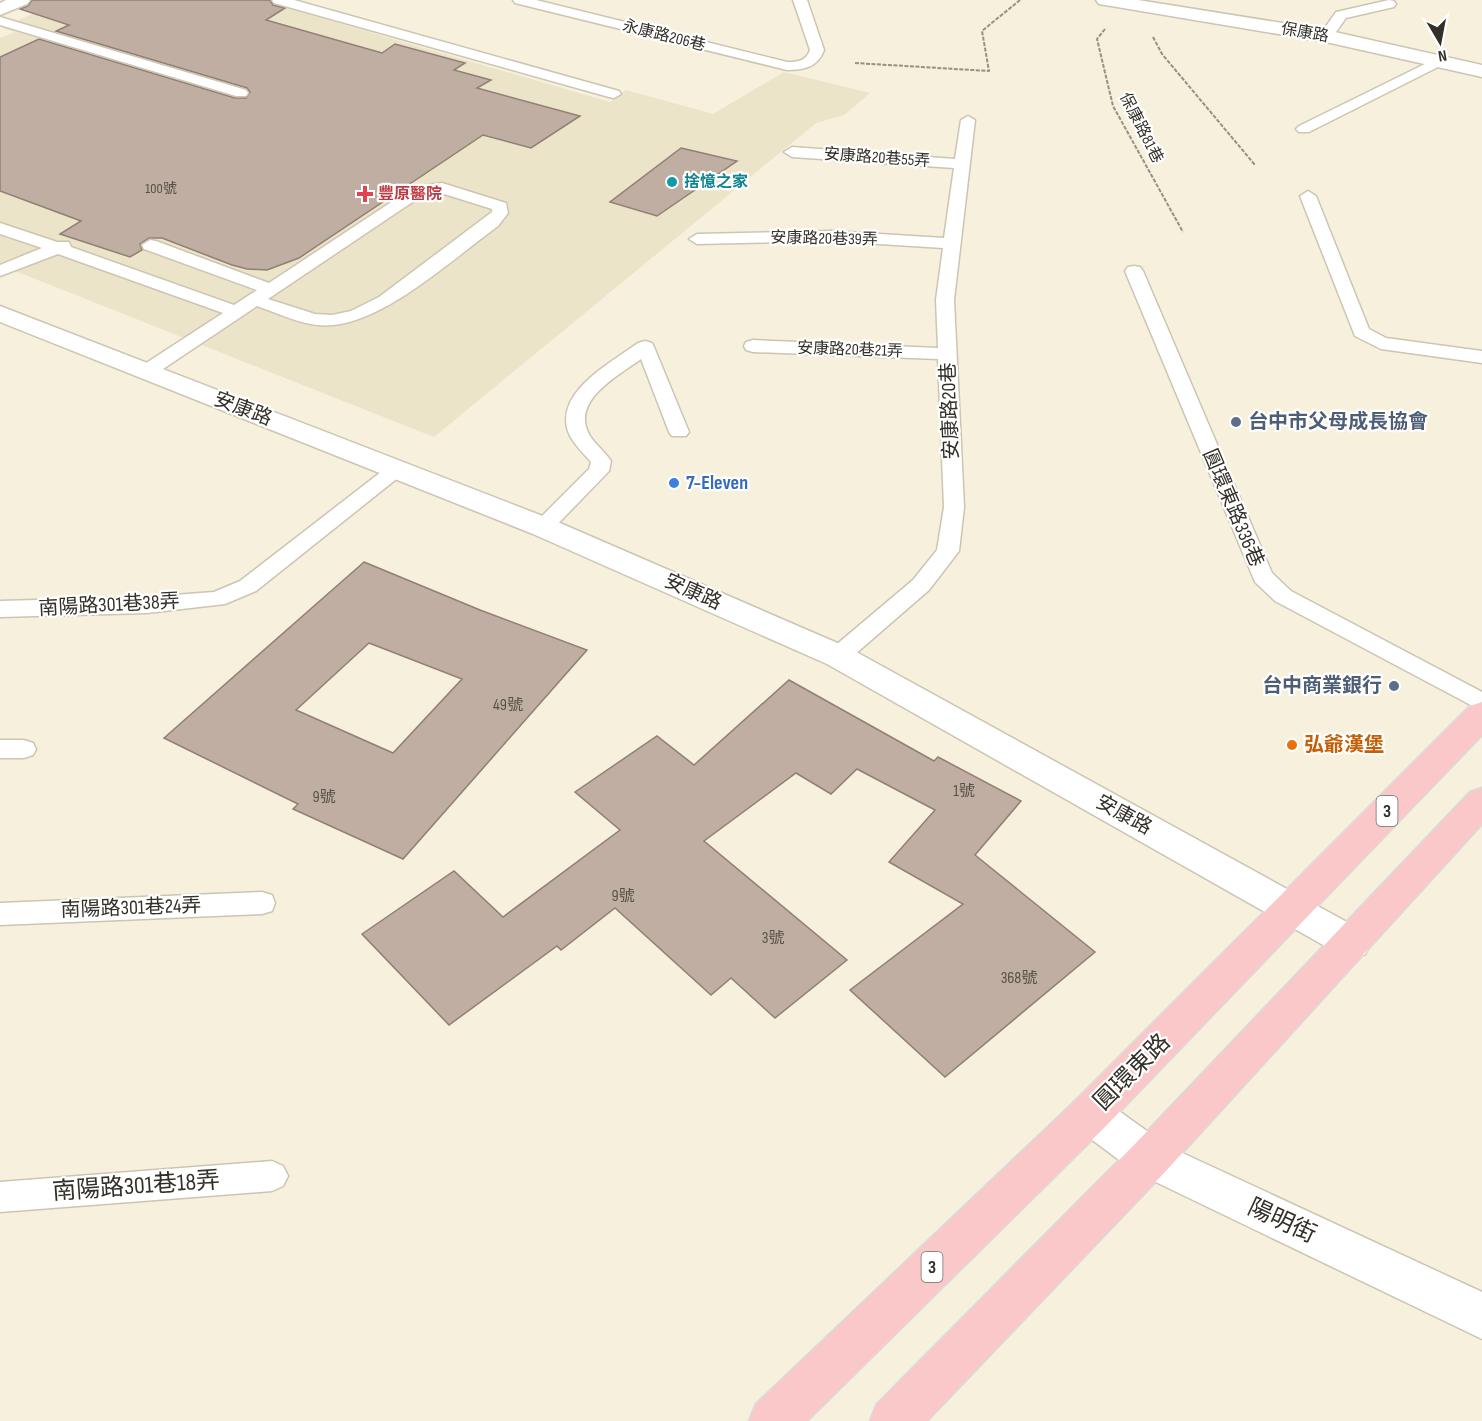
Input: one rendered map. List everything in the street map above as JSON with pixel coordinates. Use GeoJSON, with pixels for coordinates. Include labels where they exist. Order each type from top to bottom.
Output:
{"type":"FeatureCollection","features":[{"type":"Feature","properties":{"kind":"main road","name":"圓環東路"},"geometry":{"type":"LineString","coordinates":[[773,1421],[1090,1114],[1482,714]]}},
{"type":"Feature","properties":{"kind":"main road"},"geometry":{"type":"LineString","coordinates":[[894,1421],[1150,1158],[1482,801]]}},
{"type":"Feature","properties":{"kind":"street","name":"保康路"},"geometry":{"type":"LineString","coordinates":[[1105,0],[1326,36],[1482,71]]}},
{"type":"Feature","properties":{"kind":"street","name":"安康路"},"geometry":{"type":"LineString","coordinates":[[0,313],[543,526],[838,656],[1352,943]]}},
{"type":"Feature","properties":{"kind":"street","name":"陽明街"},"geometry":{"type":"LineString","coordinates":[[1090,1114],[1150,1158],[1482,1316]]}},
{"type":"Feature","properties":{"kind":"lane"},"geometry":{"type":"LineString","coordinates":[[279,0],[614,94]]}},
{"type":"Feature","properties":{"kind":"lane","name":"永康路206巷"},"geometry":{"type":"LineString","coordinates":[[520,0],[788,66],[808,63],[814,58],[817,50],[800,0]]}},
{"type":"Feature","properties":{"kind":"lane"},"geometry":{"type":"LineString","coordinates":[[1326,36],[1341,15],[1389,4]]}},
{"type":"Feature","properties":{"kind":"lane"},"geometry":{"type":"LineString","coordinates":[[6,8],[241,93]]}},
{"type":"Feature","properties":{"kind":"lane"},"geometry":{"type":"LineString","coordinates":[[1304,129],[1437,62]]}},
{"type":"Feature","properties":{"kind":"lane","name":"安康路20巷"},"geometry":{"type":"LineString","coordinates":[[838,656],[921,585],[948,551],[954,507],[945,300],[968,120]]}},
{"type":"Feature","properties":{"kind":"lane","name":"安康路20巷55弄"},"geometry":{"type":"LineString","coordinates":[[792,152],[962,164]]}},
{"type":"Feature","properties":{"kind":"lane"},"geometry":{"type":"LineString","coordinates":[[147,371],[419,192],[442,188],[500,206],[500,213],[492,222],[367,311],[332,320],[313,319],[255,300]]}},
{"type":"Feature","properties":{"kind":"lane"},"geometry":{"type":"LineString","coordinates":[[1308,196],[1360,332],[1381,343],[1482,357]]}},
{"type":"Feature","properties":{"kind":"lane"},"geometry":{"type":"LineString","coordinates":[[0,228],[237,312]]}},
{"type":"Feature","properties":{"kind":"lane","name":"安康路20巷39弄"},"geometry":{"type":"LineString","coordinates":[[697,239],[832,236],[952,244]]}},
{"type":"Feature","properties":{"kind":"lane"},"geometry":{"type":"LineString","coordinates":[[0,271],[76,239]]}},
{"type":"Feature","properties":{"kind":"lane"},"geometry":{"type":"LineString","coordinates":[[150,245],[270,290]]}},
{"type":"Feature","properties":{"kind":"lane","name":"圓環東路336巷"},"geometry":{"type":"LineString","coordinates":[[1134,271],[1263,577],[1283,596],[1482,702]]}},
{"type":"Feature","properties":{"kind":"lane","name":"安康路20巷21弄"},"geometry":{"type":"LineString","coordinates":[[753,345],[948,354]]}},
{"type":"Feature","properties":{"kind":"lane"},"geometry":{"type":"LineString","coordinates":[[543,526],[599,471],[601,460],[580,436],[576,422],[578,406],[586,391],[645,347],[679,432]]}},
{"type":"Feature","properties":{"kind":"lane","name":"南陽路301巷38弄"},"geometry":{"type":"LineString","coordinates":[[0,609],[147,605],[217,599],[248,586],[397,469]]}},
{"type":"Feature","properties":{"kind":"lane","name":"南陽路301巷24弄"},"geometry":{"type":"LineString","coordinates":[[0,914],[262,903]]}},
{"type":"Feature","properties":{"kind":"lane","name":"南陽路301巷18弄"},"geometry":{"type":"LineString","coordinates":[[0,1197],[272,1176]]}},
{"type":"Feature","properties":{"kind":"path"},"geometry":{"type":"LineString","coordinates":[[855,63],[989,71],[982,31],[1020,0]]}},
{"type":"Feature","properties":{"kind":"path","name":"保康路81巷"},"geometry":{"type":"LineString","coordinates":[[1128,4],[1097,39],[1113,106],[1183,232]]}},
{"type":"Feature","properties":{"kind":"path"},"geometry":{"type":"LineString","coordinates":[[1172,11],[1153,35],[1162,54],[1255,165]]}},
{"type":"Feature","properties":{"kind":"shaded area","name":"豐原醫院"},"geometry":{"type":"Polygon","coordinates":[[[62,0],[259,0],[610,102],[626,90],[713,114],[784,72],[870,93],[844,115],[816,123],[434,437],[0,265],[0,38],[15,32],[2,28],[62,0]]]}},
{"type":"Feature","properties":{"kind":"building"},"geometry":{"type":"Polygon","coordinates":[[[32,0],[270,0],[273,5],[285,8],[266,20],[382,53],[395,44],[465,63],[454,70],[491,80],[477,88],[580,116],[531,148],[483,135],[299,258],[267,270],[247,269],[232,265],[162,238],[149,238],[140,244],[142,250],[130,257],[60,234],[81,221],[0,191],[0,57],[39,39],[235,98],[246,98],[250,92],[247,88],[56,31],[69,25],[20,9],[28,6],[32,0]]]}},
{"type":"Feature","properties":{"kind":"building","name":"捨憶之家"},"geometry":{"type":"Polygon","coordinates":[[[681,148],[737,161],[657,216],[610,202],[681,148]]]}},
{"type":"Feature","properties":{"kind":"building"},"geometry":{"type":"Polygon","coordinates":[[[364,562],[480,610],[587,650],[403,859],[293,809],[298,804],[164,738],[364,562]],[[369,643],[296,710],[393,753],[462,679],[369,643]]]}},
{"type":"Feature","properties":{"kind":"building"},"geometry":{"type":"Polygon","coordinates":[[[789,680],[934,761],[938,757],[1021,801],[975,855],[1095,952],[945,1077],[850,990],[963,904],[889,862],[935,810],[857,769],[831,794],[796,773],[704,841],[847,960],[775,1018],[731,978],[711,995],[615,908],[561,950],[557,946],[449,1025],[362,934],[454,871],[503,917],[620,830],[575,792],[657,736],[694,765],[789,680]]]}},
{"type":"Feature","properties":{"kind":"place","name":"捨憶之家"},"geometry":{"type":"Point","coordinates":[672,182]}},
{"type":"Feature","properties":{"kind":"place","name":"豐原醫院"},"geometry":{"type":"Point","coordinates":[365,194]}},
{"type":"Feature","properties":{"kind":"place","name":"台中市父母成長協會"},"geometry":{"type":"Point","coordinates":[1236,422]}},
{"type":"Feature","properties":{"kind":"place","name":"7-Eleven"},"geometry":{"type":"Point","coordinates":[674,483]}},
{"type":"Feature","properties":{"kind":"place","name":"台中商業銀行"},"geometry":{"type":"Point","coordinates":[1394,686]}},
{"type":"Feature","properties":{"kind":"place","name":"弘爺漢堡"},"geometry":{"type":"Point","coordinates":[1292,745]}}]}
